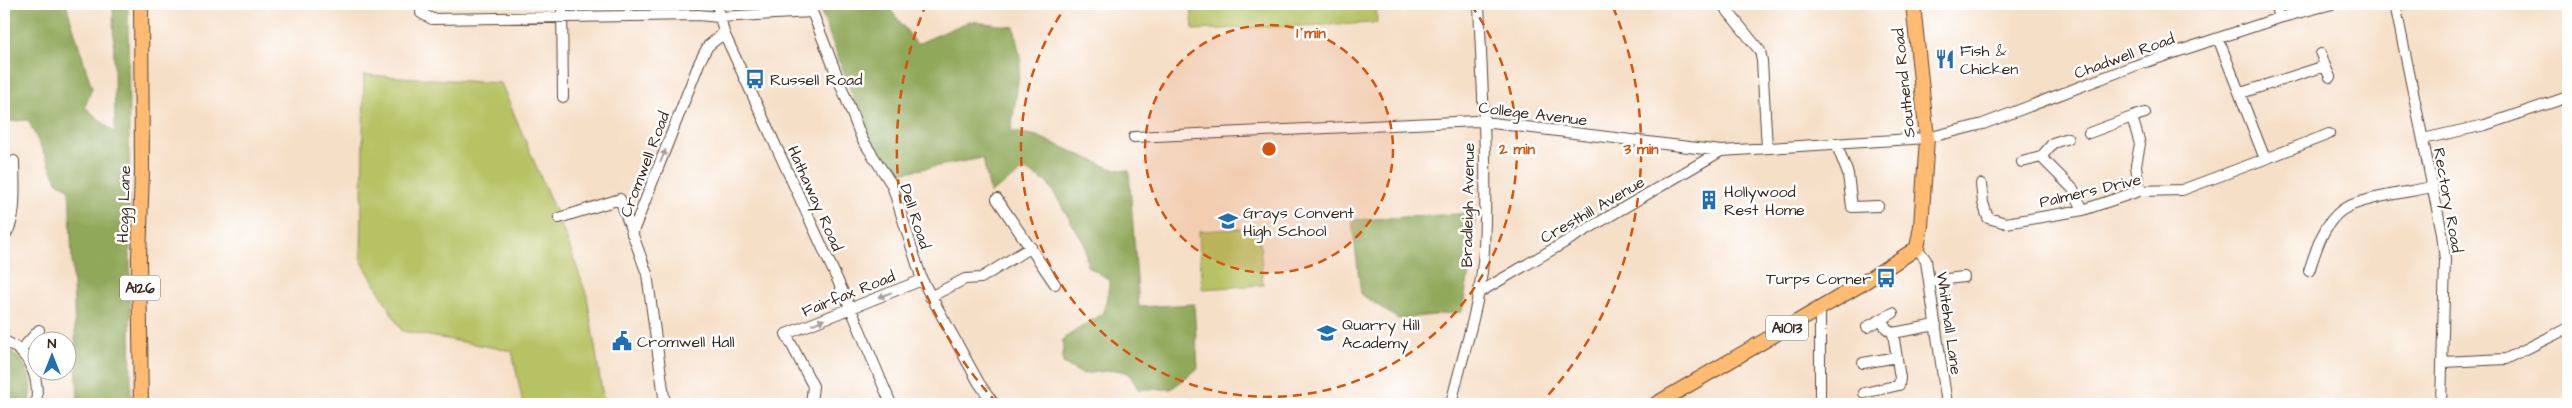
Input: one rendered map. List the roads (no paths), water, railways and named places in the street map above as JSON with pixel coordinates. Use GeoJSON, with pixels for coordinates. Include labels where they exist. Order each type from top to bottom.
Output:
{"type":"FeatureCollection","features":[{"type":"Feature","properties":{"kind":"main road","name":"Hogg Lane"},"geometry":{"type":"LineString","coordinates":[[141,4],[142,171],[139,258],[141,404]]}},
{"type":"Feature","properties":{"kind":"main road","name":"Southend Road"},"geometry":{"type":"LineString","coordinates":[[1913,4],[1927,138],[1922,226],[1917,248]]}},
{"type":"Feature","properties":{"kind":"main road","name":"A1013"},"geometry":{"type":"LineString","coordinates":[[1656,404],[1820,309],[1917,248]]}},
{"type":"Feature","properties":{"kind":"street"},"geometry":{"type":"LineString","coordinates":[[562,4],[563,97]]}},
{"type":"Feature","properties":{"kind":"street","name":"Hathaway Road"},"geometry":{"type":"LineString","coordinates":[[717,4],[724,33],[891,404]]}},
{"type":"Feature","properties":{"kind":"street","name":"Bradleigh Avenue"},"geometry":{"type":"LineString","coordinates":[[1451,404],[1478,293],[1484,248],[1484,122],[1479,4]]}},
{"type":"Feature","properties":{"kind":"street"},"geometry":{"type":"LineString","coordinates":[[1722,4],[1760,51],[1767,148]]}},
{"type":"Feature","properties":{"kind":"street"},"geometry":{"type":"LineString","coordinates":[[2275,4],[2279,18]]}},
{"type":"Feature","properties":{"kind":"street","name":"Chadwell Road"},"geometry":{"type":"LineString","coordinates":[[1927,138],[1983,124],[2134,66],[2279,18],[2332,4]]}},
{"type":"Feature","properties":{"kind":"street","name":"Rectory Road"},"geometry":{"type":"LineString","coordinates":[[2395,4],[2442,233],[2445,260],[2443,362],[2440,404]]}},
{"type":"Feature","properties":{"kind":"street"},"geometry":{"type":"LineString","coordinates":[[421,8],[432,19],[719,17],[810,8]]}},
{"type":"Feature","properties":{"kind":"street","name":"Dell Road"},"geometry":{"type":"LineString","coordinates":[[810,8],[862,139],[892,185],[922,280],[979,383],[994,404]]}},
{"type":"Feature","properties":{"kind":"street","name":"Cromwell Road"},"geometry":{"type":"LineString","coordinates":[[665,404],[646,274],[632,234],[700,61],[708,46],[724,33]]}},
{"type":"Feature","properties":{"kind":"street"},"geometry":{"type":"LineString","coordinates":[[2218,38],[2265,159]]}},
{"type":"Feature","properties":{"kind":"street"},"geometry":{"type":"LineString","coordinates":[[2321,54],[2330,77]]}},
{"type":"Feature","properties":{"kind":"street"},"geometry":{"type":"LineString","coordinates":[[2241,94],[2325,66]]}},
{"type":"Feature","properties":{"kind":"street"},"geometry":{"type":"LineString","coordinates":[[2423,139],[2485,125],[2568,97]]}},
{"type":"Feature","properties":{"kind":"street"},"geometry":{"type":"LineString","coordinates":[[2089,133],[2145,113]]}},
{"type":"Feature","properties":{"kind":"street"},"geometry":{"type":"LineString","coordinates":[[2132,118],[2140,144],[2136,165],[2139,191]]}},
{"type":"Feature","properties":{"kind":"street","name":"College Avenue"},"geometry":{"type":"LineString","coordinates":[[1134,137],[1484,122],[1722,151],[1927,138]]}},
{"type":"Feature","properties":{"kind":"street","name":"Palmers Drive"},"geometry":{"type":"LineString","coordinates":[[1981,184],[1984,208],[1988,218],[2006,223],[2083,210],[2139,191],[2182,190],[2329,134]]}},
{"type":"Feature","properties":{"kind":"street"},"geometry":{"type":"LineString","coordinates":[[2022,162],[2041,157],[2053,143],[2068,138]]}},
{"type":"Feature","properties":{"kind":"street"},"geometry":{"type":"LineString","coordinates":[[1836,144],[1848,174],[1852,206],[1878,206]]}},
{"type":"Feature","properties":{"kind":"street","name":"Cresthill Avenue"},"geometry":{"type":"LineString","coordinates":[[1478,293],[1722,151]]}},
{"type":"Feature","properties":{"kind":"street"},"geometry":{"type":"LineString","coordinates":[[2041,157],[2073,189],[2083,210]]}},
{"type":"Feature","properties":{"kind":"street"},"geometry":{"type":"LineString","coordinates":[[4,236],[12,222],[9,174],[14,161]]}},
{"type":"Feature","properties":{"kind":"street"},"geometry":{"type":"LineString","coordinates":[[2308,271],[2318,244],[2330,223],[2342,210],[2358,203],[2432,187]]}},
{"type":"Feature","properties":{"kind":"street"},"geometry":{"type":"LineString","coordinates":[[559,218],[620,199],[632,234]]}},
{"type":"Feature","properties":{"kind":"street"},"geometry":{"type":"LineString","coordinates":[[997,199],[1055,284]]}},
{"type":"Feature","properties":{"kind":"street"},"geometry":{"type":"LineString","coordinates":[[930,297],[965,279],[981,278],[1031,247]]}},
{"type":"Feature","properties":{"kind":"street","name":"Whitehall Lane"},"geometry":{"type":"LineString","coordinates":[[1917,248],[1926,260],[1947,404]]}},
{"type":"Feature","properties":{"kind":"street"},"geometry":{"type":"LineString","coordinates":[[1929,281],[1964,277]]}},
{"type":"Feature","properties":{"kind":"street","name":"Fairfax Road"},"geometry":{"type":"LineString","coordinates":[[811,404],[813,386],[786,334],[922,280]]}},
{"type":"Feature","properties":{"kind":"street"},"geometry":{"type":"LineString","coordinates":[[1820,309],[1820,404]]}},
{"type":"Feature","properties":{"kind":"street"},"geometry":{"type":"LineString","coordinates":[[1867,327],[1892,313]]}},
{"type":"Feature","properties":{"kind":"street"},"geometry":{"type":"LineString","coordinates":[[1864,392],[1899,385],[1900,378],[1894,334],[1886,328],[1882,319]]}},
{"type":"Feature","properties":{"kind":"street"},"geometry":{"type":"LineString","coordinates":[[1894,334],[1936,325]]}},
{"type":"Feature","properties":{"kind":"street"},"geometry":{"type":"LineString","coordinates":[[2443,362],[2506,359],[2568,328]]}},
{"type":"Feature","properties":{"kind":"street"},"geometry":{"type":"LineString","coordinates":[[4,341],[20,350],[34,374],[38,394],[36,404]]}},
{"type":"Feature","properties":{"kind":"street"},"geometry":{"type":"LineString","coordinates":[[20,350],[28,342]]}},
{"type":"Feature","properties":{"kind":"street"},"geometry":{"type":"LineString","coordinates":[[1863,363],[1897,357]]}},
{"type":"Feature","properties":{"kind":"place","name":"Fish & Chicken"},"geometry":{"type":"Point","coordinates":[1945,59]}},
{"type":"Feature","properties":{"kind":"place","name":"Russell Road"},"geometry":{"type":"Point","coordinates":[755,79]}},
{"type":"Feature","properties":{"kind":"place","name":"Hollywood Rest Home"},"geometry":{"type":"Point","coordinates":[1709,200]}},
{"type":"Feature","properties":{"kind":"place","name":"Grays Convent High School"},"geometry":{"type":"Point","coordinates":[1228,221]}},
{"type":"Feature","properties":{"kind":"place","name":"Turps Corner"},"geometry":{"type":"Point","coordinates":[1886,278]}},
{"type":"Feature","properties":{"kind":"place","name":"Quarry Hill Academy"},"geometry":{"type":"Point","coordinates":[1327,333]}},
{"type":"Feature","properties":{"kind":"place","name":"Cromwell Hall"},"geometry":{"type":"Point","coordinates":[622,341]}}]}
